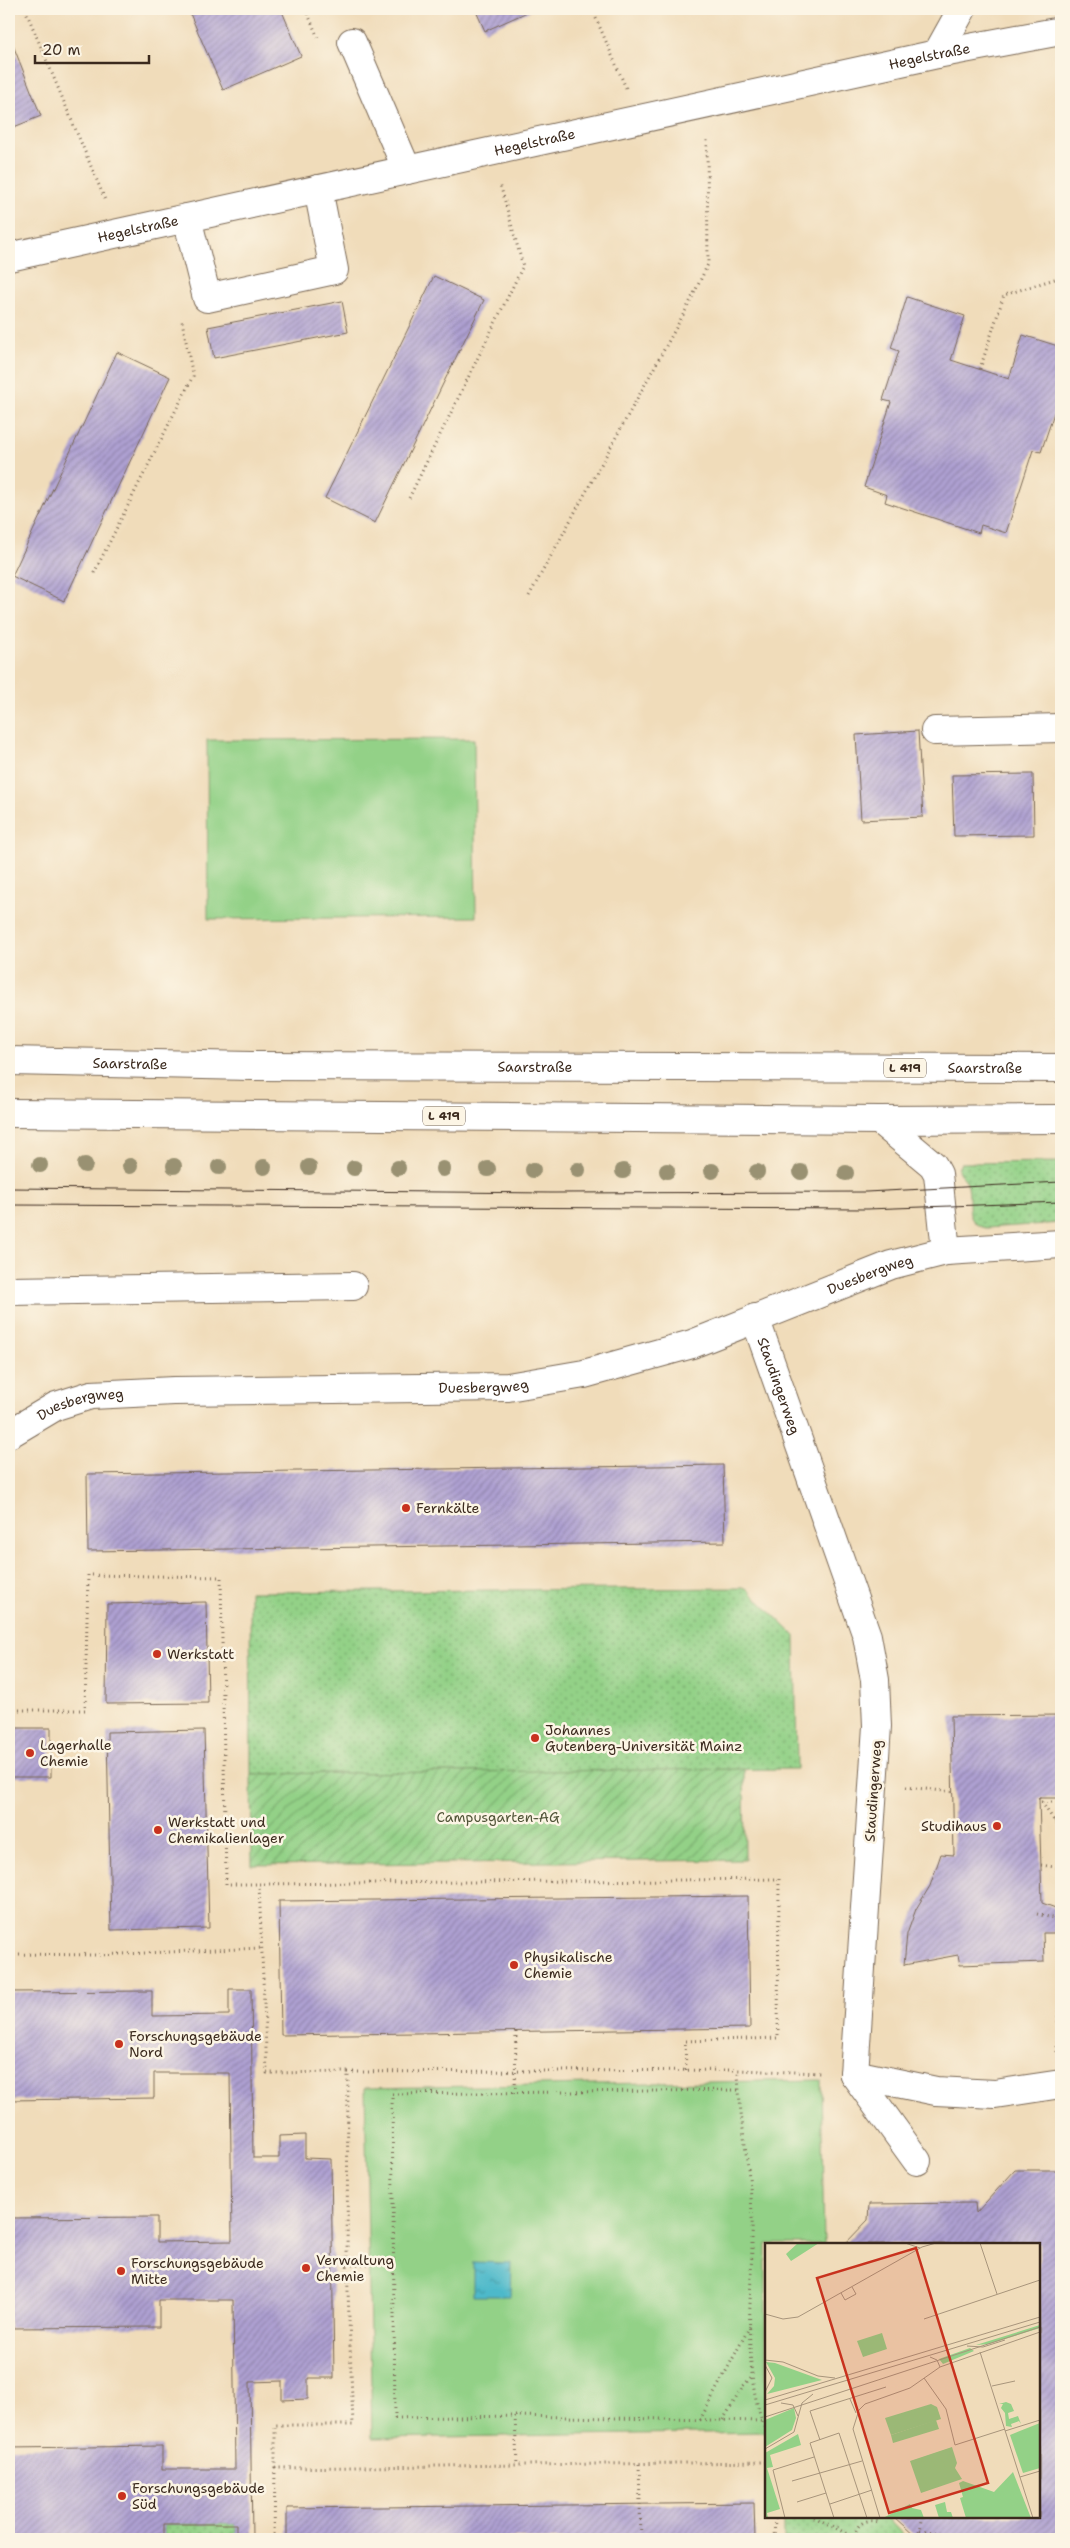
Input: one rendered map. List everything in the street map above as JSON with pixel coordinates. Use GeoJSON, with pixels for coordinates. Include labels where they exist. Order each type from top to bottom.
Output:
{"type":"FeatureCollection","features":[{"type":"Feature","properties":{"kind":"main road"},"geometry":{"type":"LineString","coordinates":[[937,54],[962,9]]}},
{"type":"Feature","properties":{"kind":"main road","name":"Hegelstraße"},"geometry":{"type":"LineString","coordinates":[[9,257],[640,121],[937,54],[1061,31]]}},
{"type":"Feature","properties":{"kind":"main road"},"geometry":{"type":"LineString","coordinates":[[352,42],[407,170]]}},
{"type":"Feature","properties":{"kind":"main road"},"geometry":{"type":"LineString","coordinates":[[187,218],[207,298],[334,270],[318,189]]}},
{"type":"Feature","properties":{"kind":"main road"},"geometry":{"type":"LineString","coordinates":[[935,731],[1061,728]]}},
{"type":"Feature","properties":{"kind":"main road","name":"Saarstraße"},"geometry":{"type":"LineString","coordinates":[[9,1061],[251,1066],[1061,1068]]}},
{"type":"Feature","properties":{"kind":"main road","name":"L 419"},"geometry":{"type":"LineString","coordinates":[[9,1112],[879,1120],[1061,1119]]}},
{"type":"Feature","properties":{"kind":"main road"},"geometry":{"type":"LineString","coordinates":[[879,1120],[933,1165],[938,1174],[946,1251]]}},
{"type":"Feature","properties":{"kind":"main road","name":"Duesbergweg"},"geometry":{"type":"LineString","coordinates":[[9,1434],[56,1406],[91,1395],[174,1391],[508,1387],[584,1374],[692,1344],[891,1265],[946,1251],[1061,1244]]}},
{"type":"Feature","properties":{"kind":"main road"},"geometry":{"type":"LineString","coordinates":[[9,1291],[353,1286]]}},
{"type":"Feature","properties":{"kind":"main road","name":"Staudingerweg"},"geometry":{"type":"LineString","coordinates":[[755,1318],[867,1636],[875,1680],[877,1726],[854,2074]]}},
{"type":"Feature","properties":{"kind":"main road"},"geometry":{"type":"LineString","coordinates":[[854,2074],[936,2091],[994,2094],[1059,2084]]}},
{"type":"Feature","properties":{"kind":"main road"},"geometry":{"type":"LineString","coordinates":[[854,2074],[917,2161]]}},
{"type":"Feature","properties":{"kind":"path"},"geometry":{"type":"LineString","coordinates":[[24,9],[119,233]]}},
{"type":"Feature","properties":{"kind":"path"},"geometry":{"type":"LineString","coordinates":[[592,9],[640,121]]}},
{"type":"Feature","properties":{"kind":"path"},"geometry":{"type":"LineString","coordinates":[[529,596],[684,313],[708,264],[708,146],[701,107]]}},
{"type":"Feature","properties":{"kind":"path"},"geometry":{"type":"LineString","coordinates":[[409,498],[524,266],[491,152]]}},
{"type":"Feature","properties":{"kind":"path"},"geometry":{"type":"LineString","coordinates":[[980,369],[1004,295],[1061,277]]}},
{"type":"Feature","properties":{"kind":"path"},"geometry":{"type":"LineString","coordinates":[[94,573],[193,376],[182,319]]}},
{"type":"Feature","properties":{"kind":"path"},"geometry":{"type":"LineString","coordinates":[[9,1710],[85,1710],[88,1575],[221,1577],[226,1884],[779,1879],[778,2038],[685,2041],[686,2070]]}},
{"type":"Feature","properties":{"kind":"path"},"geometry":{"type":"LineString","coordinates":[[873,1784],[953,1792]]}},
{"type":"Feature","properties":{"kind":"path"},"geometry":{"type":"LineString","coordinates":[[1061,1802],[1040,1800],[1061,1831]]}},
{"type":"Feature","properties":{"kind":"path"},"geometry":{"type":"LineString","coordinates":[[1054,1821],[1061,1818]]}},
{"type":"Feature","properties":{"kind":"path"},"geometry":{"type":"LineString","coordinates":[[1041,1865],[1061,1868]]}},
{"type":"Feature","properties":{"kind":"path"},"geometry":{"type":"LineString","coordinates":[[259,1884],[267,2073],[738,2070],[854,2074]]}},
{"type":"Feature","properties":{"kind":"path"},"geometry":{"type":"LineString","coordinates":[[1061,1897],[1058,1898],[1057,1902],[1061,1909]]}},
{"type":"Feature","properties":{"kind":"path"},"geometry":{"type":"LineString","coordinates":[[1037,1914],[1061,1920]]}},
{"type":"Feature","properties":{"kind":"path"},"geometry":{"type":"LineString","coordinates":[[1059,2084],[1061,1933]]}},
{"type":"Feature","properties":{"kind":"path"},"geometry":{"type":"LineString","coordinates":[[9,1954],[98,1955],[262,1948]]}},
{"type":"Feature","properties":{"kind":"path"},"geometry":{"type":"LineString","coordinates":[[515,2093],[516,2032]]}},
{"type":"Feature","properties":{"kind":"path"},"geometry":{"type":"LineString","coordinates":[[738,2070],[738,2090],[752,2213],[750,2355],[765,2430]]}},
{"type":"Feature","properties":{"kind":"path"},"geometry":{"type":"LineString","coordinates":[[274,2539],[275,2425],[353,2425],[347,2264],[348,2072]]}},
{"type":"Feature","properties":{"kind":"path"},"geometry":{"type":"LineString","coordinates":[[738,2090],[392,2094],[395,2418],[515,2416],[762,2422]]}},
{"type":"Feature","properties":{"kind":"path"},"geometry":{"type":"LineString","coordinates":[[347,2264],[394,2264]]}},
{"type":"Feature","properties":{"kind":"path"},"geometry":{"type":"LineString","coordinates":[[700,2420],[751,2323]]}},
{"type":"Feature","properties":{"kind":"path"},"geometry":{"type":"LineString","coordinates":[[722,2421],[744,2385],[753,2375]]}},
{"type":"Feature","properties":{"kind":"path"},"geometry":{"type":"LineString","coordinates":[[515,2416],[517,2466]]}},
{"type":"Feature","properties":{"kind":"path"},"geometry":{"type":"LineString","coordinates":[[275,2468],[765,2462]]}},
{"type":"Feature","properties":{"kind":"path"},"geometry":{"type":"LineString","coordinates":[[639,2464],[641,2539]]}},
{"type":"Feature","properties":{"kind":"path"},"geometry":{"type":"LineString","coordinates":[[774,2539],[775,2518]]}},
{"type":"Feature","properties":{"kind":"path"},"geometry":{"type":"LineString","coordinates":[[816,2518],[856,2538],[857,2527],[861,2523],[870,2520],[880,2522]]}},
{"type":"Feature","properties":{"kind":"path"},"geometry":{"type":"LineString","coordinates":[[912,2539],[920,2530],[922,2521]]}},
{"type":"Feature","properties":{"kind":"path"},"geometry":{"type":"LineString","coordinates":[[920,2530],[982,2539]]}},
{"type":"Feature","properties":{"kind":"green space"},"geometry":{"type":"Polygon","coordinates":[[[474,739],[476,917],[208,919],[207,740],[474,739]]]}},
{"type":"Feature","properties":{"kind":"green space"},"geometry":{"type":"Polygon","coordinates":[[[1061,1162],[1061,1223],[986,1228],[973,1221],[969,1210],[969,1189],[958,1169],[961,1163],[1061,1162]]]}},
{"type":"Feature","properties":{"kind":"green space"},"geometry":{"type":"Polygon","coordinates":[[[746,1588],[795,1636],[797,1769],[251,1774],[250,1592],[746,1588]]]}},
{"type":"Feature","properties":{"kind":"green space","name":"Campusgarten-AG"},"geometry":{"type":"Polygon","coordinates":[[[744,1769],[745,1860],[252,1865],[251,1774],[744,1769]]]}},
{"type":"Feature","properties":{"kind":"green space"},"geometry":{"type":"Polygon","coordinates":[[[821,2080],[824,2243],[765,2243],[765,2432],[372,2438],[365,2088],[821,2080]]]}},
{"type":"Feature","properties":{"kind":"green space"},"geometry":{"type":"Polygon","coordinates":[[[784,2518],[887,2518],[907,2539],[784,2539],[784,2518]]]}},
{"type":"Feature","properties":{"kind":"green space"},"geometry":{"type":"Polygon","coordinates":[[[164,2524],[236,2524],[236,2539],[164,2539],[164,2524]]]}},
{"type":"Feature","properties":{"kind":"water"},"geometry":{"type":"Polygon","coordinates":[[[473,2262],[511,2263],[510,2296],[473,2296],[473,2262]]]}},
{"type":"Feature","properties":{"kind":"building"},"geometry":{"type":"Polygon","coordinates":[[[188,9],[281,9],[301,56],[223,90],[188,9]]]}},
{"type":"Feature","properties":{"kind":"building"},"geometry":{"type":"Polygon","coordinates":[[[475,9],[534,9],[485,31],[475,9]]]}},
{"type":"Feature","properties":{"kind":"building"},"geometry":{"type":"Polygon","coordinates":[[[9,35],[41,116],[9,129],[9,35]]]}},
{"type":"Feature","properties":{"kind":"building"},"geometry":{"type":"Polygon","coordinates":[[[434,276],[484,300],[375,523],[325,498],[434,276]]]}},
{"type":"Feature","properties":{"kind":"building"},"geometry":{"type":"Polygon","coordinates":[[[907,297],[965,316],[951,360],[1009,379],[1023,335],[1061,347],[1061,405],[1057,404],[1041,452],[1033,450],[1006,533],[981,525],[979,533],[885,502],[887,495],[864,487],[891,402],[883,400],[899,351],[891,348],[907,297]]]}},
{"type":"Feature","properties":{"kind":"building"},"geometry":{"type":"Polygon","coordinates":[[[342,301],[348,332],[214,358],[208,327],[342,301]]]}},
{"type":"Feature","properties":{"kind":"building"},"geometry":{"type":"Polygon","coordinates":[[[117,352],[170,377],[64,601],[12,576],[117,352]]]}},
{"type":"Feature","properties":{"kind":"building"},"geometry":{"type":"Polygon","coordinates":[[[918,731],[923,817],[861,820],[856,735],[918,731]]]}},
{"type":"Feature","properties":{"kind":"building"},"geometry":{"type":"Polygon","coordinates":[[[1033,774],[1034,835],[954,836],[952,775],[1033,774]]]}},
{"type":"Feature","properties":{"kind":"building","name":"Fernkälte"},"geometry":{"type":"Polygon","coordinates":[[[723,1465],[725,1542],[88,1551],[87,1474],[723,1465]]]}},
{"type":"Feature","properties":{"kind":"building","name":"Werkstatt"},"geometry":{"type":"Polygon","coordinates":[[[206,1602],[208,1703],[106,1704],[107,1604],[206,1602]]]}},
{"type":"Feature","properties":{"kind":"building","name":"Studihaus"},"geometry":{"type":"Polygon","coordinates":[[[1061,1715],[1061,1798],[1039,1798],[1042,1903],[1061,1910],[1061,1933],[1043,1933],[1044,1962],[960,1965],[958,1955],[904,1965],[907,1934],[916,1909],[930,1886],[941,1854],[954,1855],[951,1716],[1061,1715]]]}},
{"type":"Feature","properties":{"kind":"building","name":"Lagerhalle Chemie"},"geometry":{"type":"Polygon","coordinates":[[[9,1728],[51,1728],[51,1777],[9,1777],[9,1728]]]}},
{"type":"Feature","properties":{"kind":"building","name":"Werkstatt und Chemikalienlager"},"geometry":{"type":"Polygon","coordinates":[[[204,1730],[209,1928],[111,1930],[107,1732],[204,1730]]]}},
{"type":"Feature","properties":{"kind":"building","name":"Physikalische Chemie"},"geometry":{"type":"Polygon","coordinates":[[[748,1896],[750,2028],[281,2035],[279,1901],[748,1896]]]}},
{"type":"Feature","properties":{"kind":"building"},"geometry":{"type":"Polygon","coordinates":[[[229,1989],[251,1989],[253,2158],[279,2158],[279,2136],[305,2135],[305,2158],[331,2159],[334,2378],[308,2378],[308,2399],[282,2400],[282,2381],[250,2382],[252,2539],[236,2539],[236,2524],[164,2524],[164,2539],[9,2539],[9,2448],[162,2446],[162,2469],[235,2469],[233,2300],[159,2300],[159,2327],[9,2328],[9,2218],[157,2217],[157,2242],[232,2241],[230,2073],[154,2073],[154,2098],[9,2100],[9,1992],[152,1991],[152,2016],[229,2015],[229,1989]]]}},
{"type":"Feature","properties":{"kind":"building"},"geometry":{"type":"Polygon","coordinates":[[[1015,2170],[1061,2170],[1061,2539],[915,2536],[895,2518],[1040,2518],[1040,2243],[846,2243],[868,2220],[869,2204],[975,2203],[976,2213],[1015,2170]]]}},
{"type":"Feature","properties":{"kind":"building"},"geometry":{"type":"Polygon","coordinates":[[[754,2503],[755,2539],[287,2539],[287,2508],[754,2503]]]}},
{"type":"Feature","properties":{"kind":"tram line"},"geometry":{"type":"LineString","coordinates":[[9,1188],[551,1193],[866,1192],[1061,1182]]}},
{"type":"Feature","properties":{"kind":"tram line"},"geometry":{"type":"LineString","coordinates":[[9,1205],[867,1209],[1061,1202]]}},
{"type":"Feature","properties":{"kind":"place","name":"Fernkälte"},"geometry":{"type":"Point","coordinates":[406,1508]}},
{"type":"Feature","properties":{"kind":"place","name":"Werkstatt"},"geometry":{"type":"Point","coordinates":[157,1654]}},
{"type":"Feature","properties":{"kind":"place","name":"Johannes Gutenberg-Universität Mainz"},"geometry":{"type":"Point","coordinates":[535,1738]}},
{"type":"Feature","properties":{"kind":"place","name":"Lagerhalle Chemie"},"geometry":{"type":"Point","coordinates":[30,1753]}},
{"type":"Feature","properties":{"kind":"place","name":"Studihaus"},"geometry":{"type":"Point","coordinates":[997,1826]}},
{"type":"Feature","properties":{"kind":"place","name":"Werkstatt und Chemikalienlager"},"geometry":{"type":"Point","coordinates":[158,1830]}},
{"type":"Feature","properties":{"kind":"place","name":"Physikalische Chemie"},"geometry":{"type":"Point","coordinates":[514,1965]}},
{"type":"Feature","properties":{"kind":"place","name":"Forschungsgebäude Nord"},"geometry":{"type":"Point","coordinates":[119,2044]}},
{"type":"Feature","properties":{"kind":"place","name":"Verwaltung Chemie"},"geometry":{"type":"Point","coordinates":[306,2268]}},
{"type":"Feature","properties":{"kind":"place","name":"Forschungsgebäude Mitte"},"geometry":{"type":"Point","coordinates":[121,2271]}},
{"type":"Feature","properties":{"kind":"place","name":"Forschungsgebäude Süd"},"geometry":{"type":"Point","coordinates":[122,2496]}}]}
